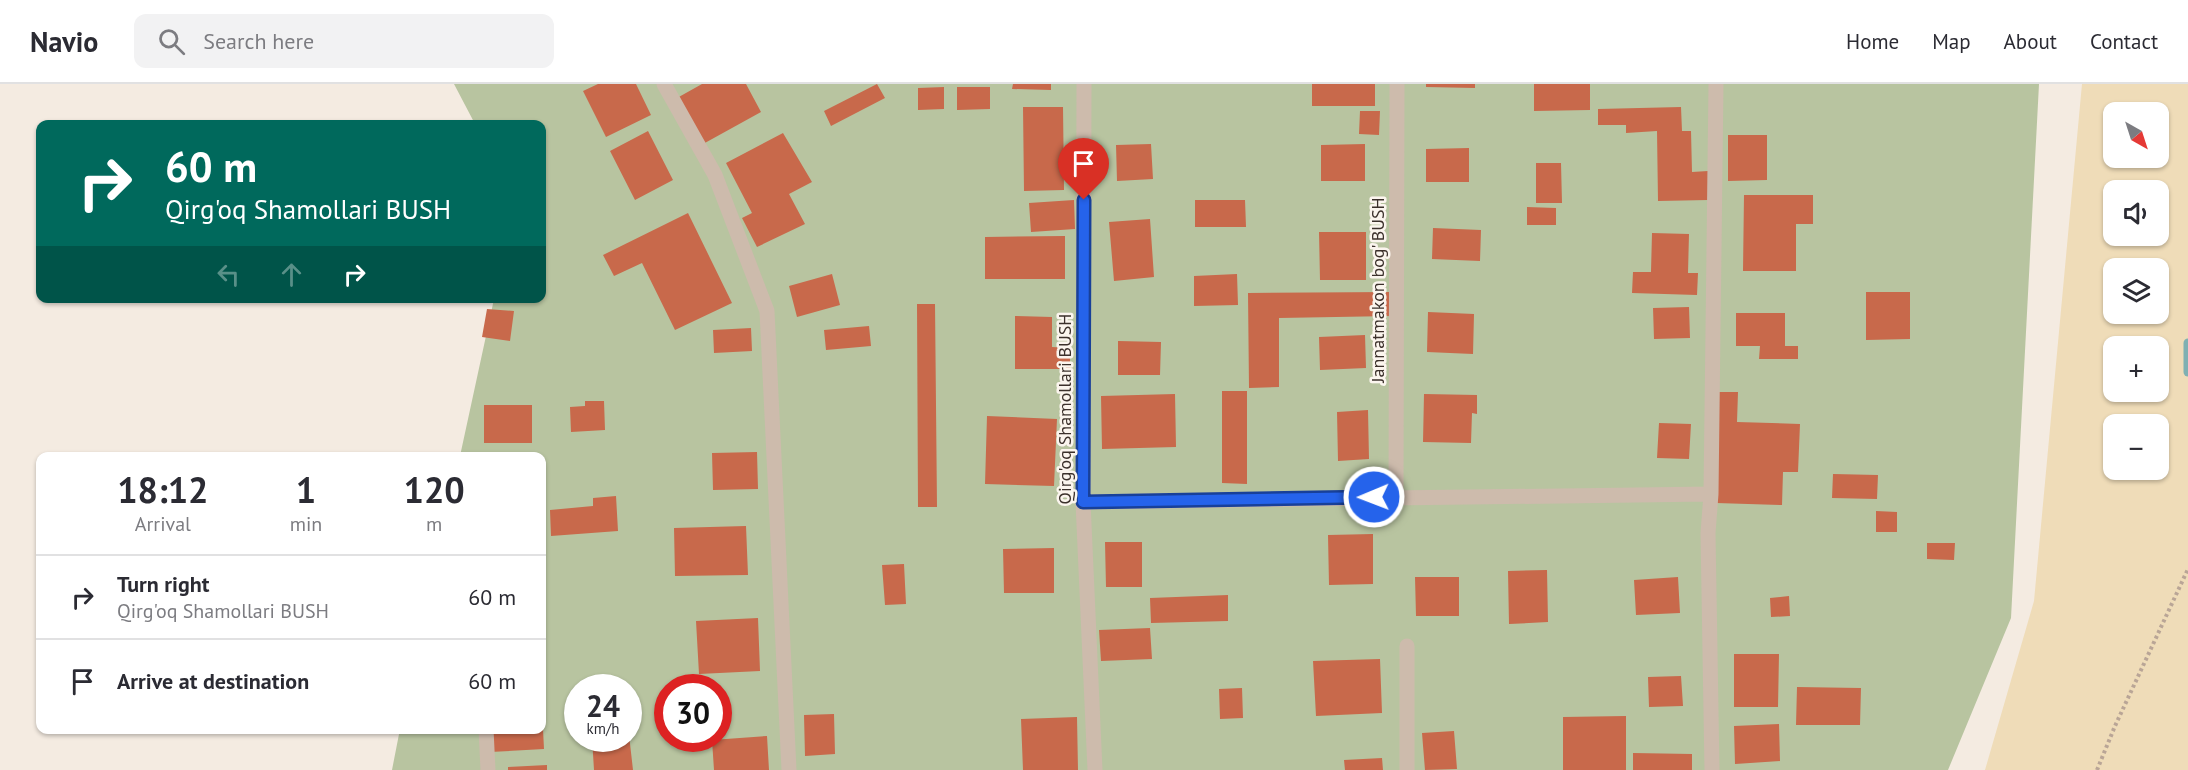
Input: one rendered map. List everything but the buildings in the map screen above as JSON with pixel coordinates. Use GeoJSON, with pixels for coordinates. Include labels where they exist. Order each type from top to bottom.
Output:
{"type":"FeatureCollection","features":[{"type":"Feature","properties":{"kind":"street"},"geometry":{"type":"LineString","coordinates":[[664,84],[715,175],[766,311],[789,770]]}},
{"type":"Feature","properties":{"kind":"street","name":"Qirg'oq Shamollari BUSH"},"geometry":{"type":"LineString","coordinates":[[1084,84],[1083,502],[1095,770]]}},
{"type":"Feature","properties":{"kind":"street","name":"Jannatmakon bog' BUSH"},"geometry":{"type":"LineString","coordinates":[[1396,497],[1397,84]]}},
{"type":"Feature","properties":{"kind":"street"},"geometry":{"type":"LineString","coordinates":[[1712,770],[1707,533],[1712,494],[1716,84]]}},
{"type":"Feature","properties":{"kind":"street"},"geometry":{"type":"LineString","coordinates":[[1083,502],[1712,494]]}},
{"type":"Feature","properties":{"kind":"street"},"geometry":{"type":"LineString","coordinates":[[1407,646],[1407,770]]}},
{"type":"Feature","properties":{"kind":"street"},"geometry":{"type":"LineString","coordinates":[[486,734],[488,770]]}},
{"type":"Feature","properties":{"kind":"path"},"geometry":{"type":"LineString","coordinates":[[2097,770],[2188,569]]}},
{"type":"Feature","properties":{"kind":"green space"},"geometry":{"type":"Polygon","coordinates":[[[454,84],[2039,84],[2011,618],[1948,770],[392,770],[399,734],[546,734],[546,452],[461,452],[493,303],[546,303],[546,120],[473,120],[454,84]]]}},
{"type":"Feature","properties":{"kind":"sand"},"geometry":{"type":"Polygon","coordinates":[[[2082,84],[2188,84],[2188,770],[1985,770],[2034,601],[2082,84]]]}},
{"type":"Feature","properties":{"kind":"waterway"},"geometry":{"type":"LineString","coordinates":[[2188,343],[2188,372]]}},
{"type":"Feature","properties":{"kind":"route"},"geometry":{"type":"LineString","coordinates":[[1084,200],[1083,502],[1374,497]]}}]}
